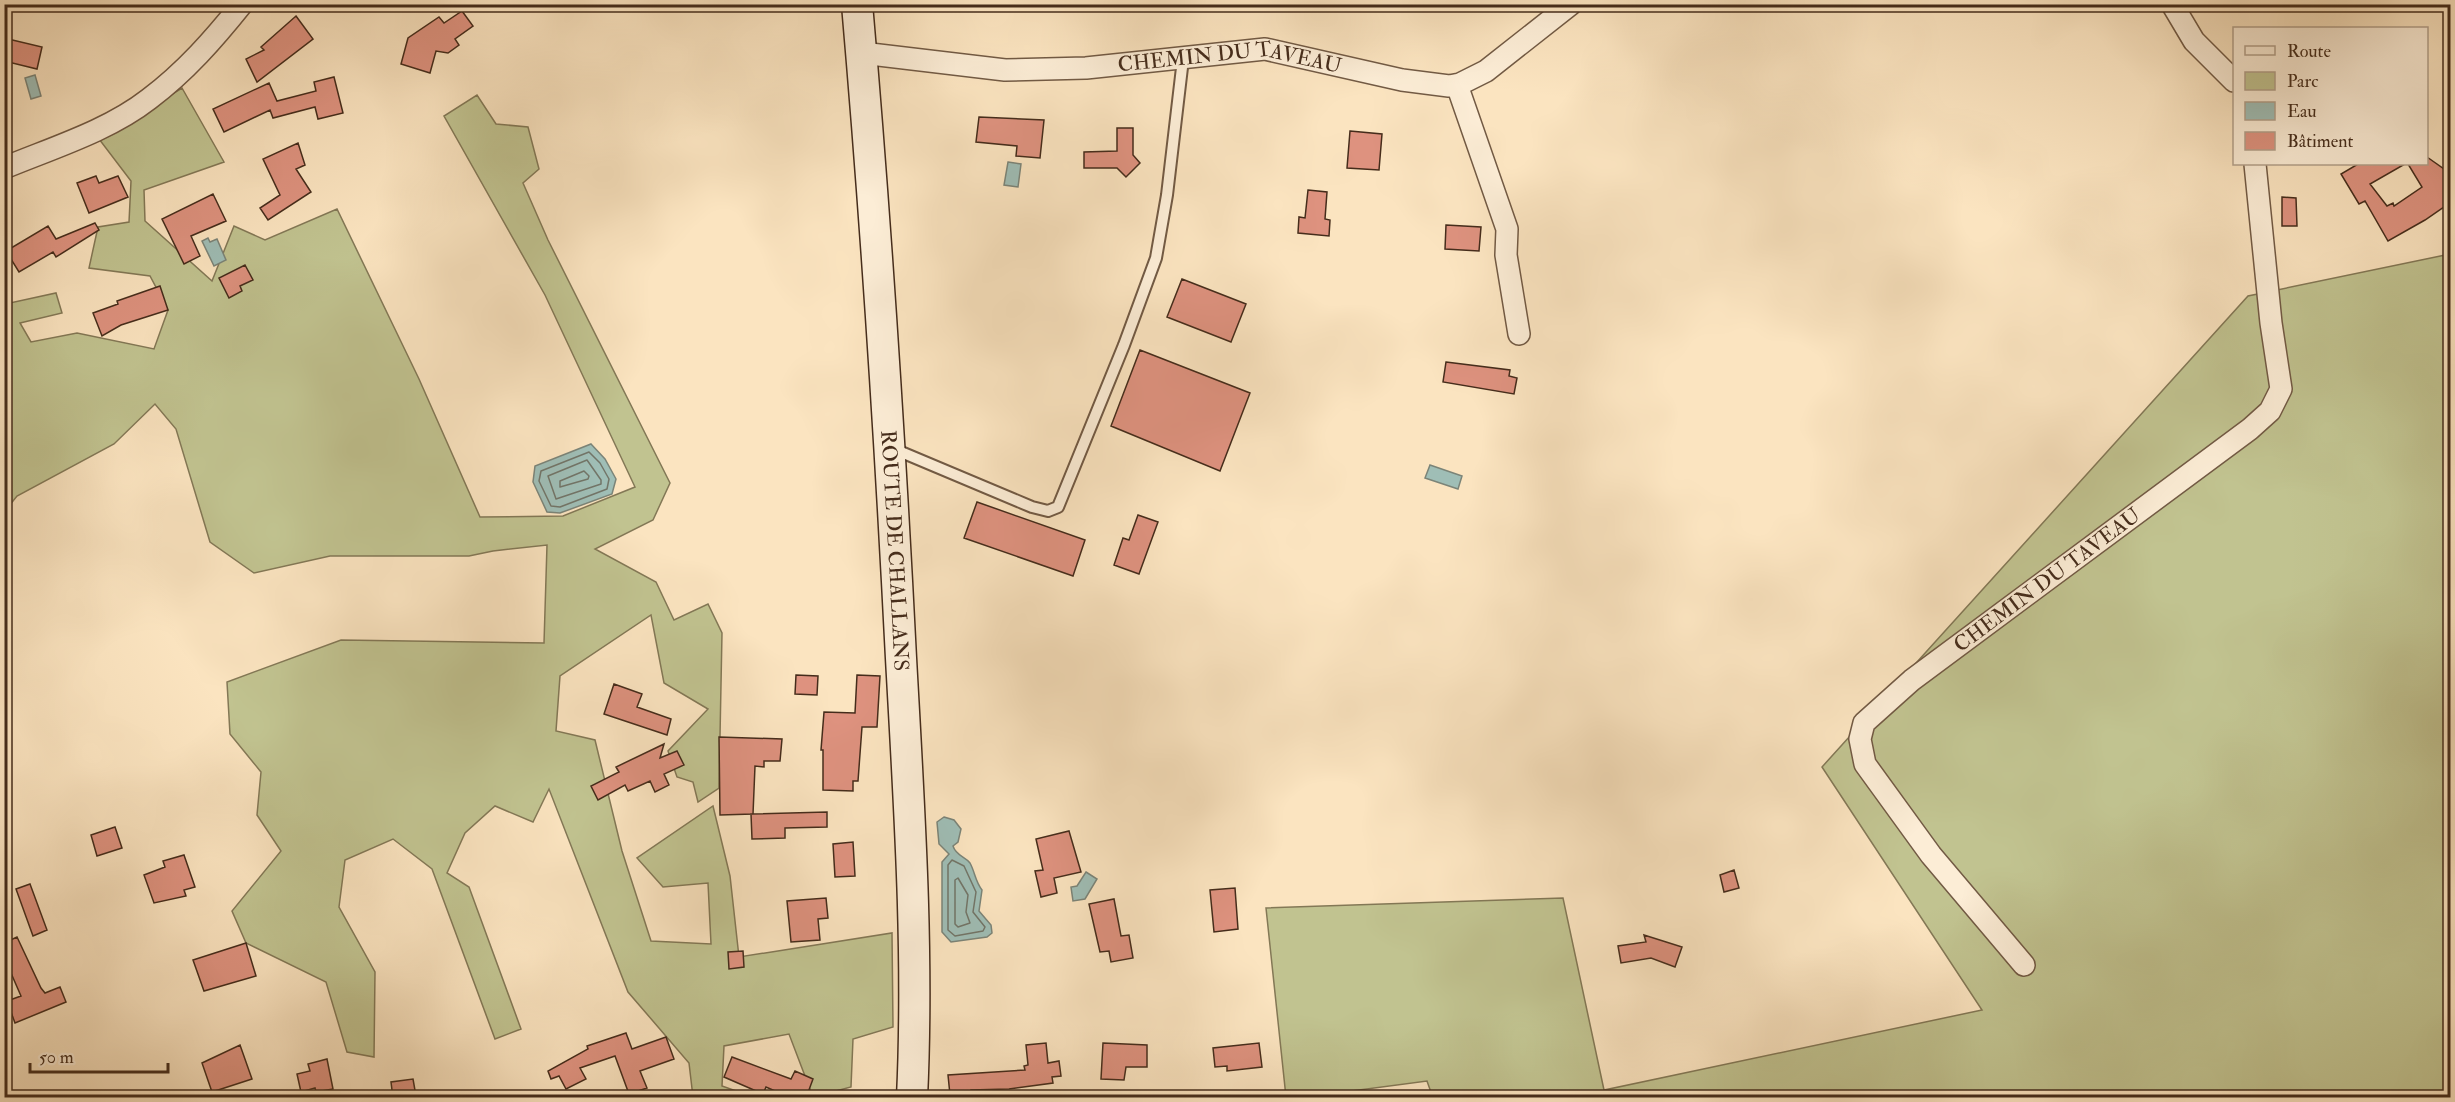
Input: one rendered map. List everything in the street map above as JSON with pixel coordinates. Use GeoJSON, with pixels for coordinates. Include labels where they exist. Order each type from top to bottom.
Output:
{"type":"FeatureCollection","features":[{"type":"Feature","properties":{"kind":"main road","name":"ROUTE DE CHALLANS"},"geometry":{"type":"LineString","coordinates":[[857,4],[891,447],[909,809],[915,986],[912,1098]]}},
{"type":"Feature","properties":{"kind":"street"},"geometry":{"type":"LineString","coordinates":[[4,168],[98,129],[148,100],[199,57],[242,4]]}},
{"type":"Feature","properties":{"kind":"street","name":"CHEMIN DU TAVEAU"},"geometry":{"type":"LineString","coordinates":[[862,53],[1005,70],[1086,68],[1265,49],[1402,80],[1436,85],[1457,85],[1486,71],[1571,4]]}},
{"type":"Feature","properties":{"kind":"street"},"geometry":{"type":"LineString","coordinates":[[2172,4],[2194,41],[2233,79]]}},
{"type":"Feature","properties":{"kind":"street"},"geometry":{"type":"LineString","coordinates":[[1457,85],[1507,229],[1506,255],[1519,334]]}},
{"type":"Feature","properties":{"kind":"street","name":"CHEMIN DU TAVEAU"},"geometry":{"type":"LineString","coordinates":[[2024,965],[1931,855],[1864,764],[1860,739],[1861,729],[1872,714],[1912,680],[2241,436],[2270,411],[2281,390],[2271,323],[2255,165]]}},
{"type":"Feature","properties":{"kind":"lane"},"geometry":{"type":"LineString","coordinates":[[891,447],[1032,507],[1048,511],[1058,507],[1124,345],[1156,258],[1167,195],[1183,59]]}},
{"type":"Feature","properties":{"kind":"green space"},"geometry":{"type":"Polygon","coordinates":[[[182,88],[224,162],[144,190],[145,221],[212,281],[234,226],[265,240],[337,209],[419,379],[480,517],[563,516],[635,487],[545,295],[444,116],[477,95],[496,124],[528,127],[539,169],[523,183],[548,240],[670,483],[653,520],[595,549],[656,582],[674,620],[708,604],[722,633],[719,788],[698,802],[693,782],[677,777],[668,751],[708,709],[664,683],[651,615],[560,676],[556,731],[595,740],[622,851],[651,941],[711,944],[708,883],[663,887],[637,858],[713,806],[730,876],[739,957],[892,933],[893,1027],[853,1039],[851,1087],[813,1097],[789,1034],[724,1046],[722,1086],[753,1097],[693,1097],[689,1063],[628,992],[549,789],[533,822],[495,806],[465,833],[447,873],[469,887],[521,1029],[495,1039],[432,869],[393,839],[345,860],[339,907],[375,972],[374,1057],[347,1052],[326,982],[246,943],[232,911],[281,851],[257,815],[261,772],[230,734],[227,682],[341,640],[544,643],[547,545],[469,556],[330,556],[254,573],[210,542],[176,429],[155,404],[114,444],[17,496],[5,511],[5,304],[56,293],[62,313],[20,323],[31,342],[77,333],[154,349],[168,310],[150,276],[89,268],[98,227],[129,222],[131,181],[99,139],[182,88]]]}},
{"type":"Feature","properties":{"kind":"green space"},"geometry":{"type":"Polygon","coordinates":[[[2450,254],[2450,1097],[1433,1098],[1427,1081],[1306,1097],[1286,1097],[1266,908],[1563,898],[1604,1090],[1982,1010],[1822,767],[2248,296],[2450,254]]]}},
{"type":"Feature","properties":{"kind":"water"},"geometry":{"type":"Polygon","coordinates":[[[35,75],[41,96],[31,99],[25,78],[35,75]]]}},
{"type":"Feature","properties":{"kind":"water"},"geometry":{"type":"Polygon","coordinates":[[[1008,162],[1021,164],[1018,187],[1004,185],[1008,162]]]}},
{"type":"Feature","properties":{"kind":"water"},"geometry":{"type":"Polygon","coordinates":[[[208,238],[210,242],[217,239],[226,260],[214,266],[202,241],[208,238]]]}},
{"type":"Feature","properties":{"kind":"water"},"geometry":{"type":"Polygon","coordinates":[[[591,444],[605,459],[616,479],[612,494],[560,513],[547,512],[533,482],[535,466],[591,444]]]}},
{"type":"Feature","properties":{"kind":"water"},"geometry":{"type":"Polygon","coordinates":[[[1430,465],[1462,476],[1458,489],[1425,478],[1430,465]]]}},
{"type":"Feature","properties":{"kind":"water"},"geometry":{"type":"Polygon","coordinates":[[[944,817],[954,820],[961,829],[958,842],[953,846],[956,852],[970,863],[982,890],[979,911],[991,925],[992,933],[987,937],[951,942],[942,932],[942,862],[949,854],[939,844],[937,822],[944,817]]]}},
{"type":"Feature","properties":{"kind":"water"},"geometry":{"type":"Polygon","coordinates":[[[1086,872],[1097,879],[1085,899],[1073,901],[1071,887],[1077,886],[1086,872]]]}},
{"type":"Feature","properties":{"kind":"building"},"geometry":{"type":"Polygon","coordinates":[[[462,11],[473,26],[455,39],[459,45],[448,53],[436,51],[430,73],[401,64],[408,38],[439,17],[444,23],[462,11]]]}},
{"type":"Feature","properties":{"kind":"building"},"geometry":{"type":"Polygon","coordinates":[[[296,16],[313,39],[257,82],[246,59],[264,50],[261,47],[296,16]]]}},
{"type":"Feature","properties":{"kind":"building"},"geometry":{"type":"Polygon","coordinates":[[[4,38],[42,47],[37,69],[4,61],[4,38]]]}},
{"type":"Feature","properties":{"kind":"building"},"geometry":{"type":"Polygon","coordinates":[[[334,77],[343,113],[318,119],[315,107],[273,118],[270,110],[224,132],[213,109],[269,83],[277,101],[316,91],[314,82],[334,77]]]}},
{"type":"Feature","properties":{"kind":"building"},"geometry":{"type":"Polygon","coordinates":[[[979,117],[1044,120],[1040,158],[1016,156],[1017,146],[976,142],[979,117]]]}},
{"type":"Feature","properties":{"kind":"building"},"geometry":{"type":"Polygon","coordinates":[[[1117,128],[1133,128],[1133,155],[1140,163],[1126,177],[1117,168],[1084,168],[1084,152],[1117,151],[1117,128]]]}},
{"type":"Feature","properties":{"kind":"building"},"geometry":{"type":"Polygon","coordinates":[[[1350,131],[1382,134],[1379,170],[1347,168],[1350,131]]]}},
{"type":"Feature","properties":{"kind":"building"},"geometry":{"type":"Polygon","coordinates":[[[298,143],[305,165],[296,169],[311,192],[268,220],[260,208],[280,195],[263,159],[298,143]]]}},
{"type":"Feature","properties":{"kind":"building"},"geometry":{"type":"Polygon","coordinates":[[[2428,158],[2451,174],[2451,202],[2388,241],[2365,201],[2359,204],[2341,174],[2356,165],[2403,165],[2370,184],[2387,206],[2393,203],[2394,206],[2422,187],[2409,165],[2428,165],[2428,158]]]}},
{"type":"Feature","properties":{"kind":"building"},"geometry":{"type":"Polygon","coordinates":[[[96,176],[99,183],[118,176],[128,197],[89,213],[77,183],[96,176]]]}},
{"type":"Feature","properties":{"kind":"building"},"geometry":{"type":"Polygon","coordinates":[[[1308,190],[1327,192],[1325,219],[1330,220],[1329,236],[1298,233],[1299,217],[1305,218],[1308,190]]]}},
{"type":"Feature","properties":{"kind":"building"},"geometry":{"type":"Polygon","coordinates":[[[213,194],[226,221],[191,236],[200,256],[184,264],[162,219],[213,194]]]}},
{"type":"Feature","properties":{"kind":"building"},"geometry":{"type":"Polygon","coordinates":[[[2282,197],[2296,198],[2297,226],[2282,226],[2282,197]]]}},
{"type":"Feature","properties":{"kind":"building"},"geometry":{"type":"Polygon","coordinates":[[[95,223],[99,230],[56,257],[53,252],[19,272],[6,251],[48,226],[56,239],[95,223]]]}},
{"type":"Feature","properties":{"kind":"building"},"geometry":{"type":"Polygon","coordinates":[[[1446,225],[1481,227],[1479,251],[1445,249],[1446,225]]]}},
{"type":"Feature","properties":{"kind":"building"},"geometry":{"type":"Polygon","coordinates":[[[245,265],[253,280],[240,286],[242,291],[229,298],[219,278],[245,265]]]}},
{"type":"Feature","properties":{"kind":"building"},"geometry":{"type":"Polygon","coordinates":[[[1182,279],[1246,304],[1231,342],[1167,317],[1182,279]]]}},
{"type":"Feature","properties":{"kind":"building"},"geometry":{"type":"Polygon","coordinates":[[[160,286],[168,310],[121,325],[102,336],[93,313],[118,304],[117,301],[160,286]]]}},
{"type":"Feature","properties":{"kind":"building"},"geometry":{"type":"Polygon","coordinates":[[[1140,350],[1250,393],[1220,471],[1111,426],[1140,350]]]}},
{"type":"Feature","properties":{"kind":"building"},"geometry":{"type":"Polygon","coordinates":[[[1446,362],[1510,370],[1509,376],[1517,378],[1514,394],[1443,382],[1446,362]]]}},
{"type":"Feature","properties":{"kind":"building"},"geometry":{"type":"Polygon","coordinates":[[[977,502],[1085,540],[1073,576],[964,538],[977,502]]]}},
{"type":"Feature","properties":{"kind":"building"},"geometry":{"type":"Polygon","coordinates":[[[1138,515],[1158,522],[1139,574],[1114,565],[1123,538],[1129,540],[1138,515]]]}},
{"type":"Feature","properties":{"kind":"building"},"geometry":{"type":"Polygon","coordinates":[[[796,675],[818,676],[817,695],[795,694],[796,675]]]}},
{"type":"Feature","properties":{"kind":"building"},"geometry":{"type":"Polygon","coordinates":[[[857,675],[880,676],[877,727],[862,727],[858,781],[853,781],[853,791],[823,790],[823,750],[821,750],[824,712],[855,713],[857,675]]]}},
{"type":"Feature","properties":{"kind":"building"},"geometry":{"type":"Polygon","coordinates":[[[614,684],[642,694],[637,707],[671,719],[667,735],[604,714],[614,684]]]}},
{"type":"Feature","properties":{"kind":"building"},"geometry":{"type":"Polygon","coordinates":[[[719,737],[782,739],[780,761],[764,761],[764,767],[755,766],[753,814],[720,815],[719,737]]]}},
{"type":"Feature","properties":{"kind":"building"},"geometry":{"type":"Polygon","coordinates":[[[664,744],[660,758],[677,751],[684,765],[664,774],[669,785],[655,792],[650,781],[628,791],[625,785],[598,800],[591,786],[619,772],[616,767],[664,744]]]}},
{"type":"Feature","properties":{"kind":"building"},"geometry":{"type":"Polygon","coordinates":[[[827,812],[827,827],[785,828],[785,838],[752,839],[751,814],[827,812]]]}},
{"type":"Feature","properties":{"kind":"building"},"geometry":{"type":"Polygon","coordinates":[[[115,827],[122,848],[97,856],[91,835],[115,827]]]}},
{"type":"Feature","properties":{"kind":"building"},"geometry":{"type":"Polygon","coordinates":[[[1069,831],[1081,872],[1054,878],[1057,893],[1041,897],[1035,871],[1043,870],[1036,839],[1069,831]]]}},
{"type":"Feature","properties":{"kind":"building"},"geometry":{"type":"Polygon","coordinates":[[[853,842],[855,876],[835,877],[833,844],[853,842]]]}},
{"type":"Feature","properties":{"kind":"building"},"geometry":{"type":"Polygon","coordinates":[[[184,855],[195,887],[184,890],[186,896],[154,903],[144,875],[165,867],[163,861],[184,855]]]}},
{"type":"Feature","properties":{"kind":"building"},"geometry":{"type":"Polygon","coordinates":[[[1734,870],[1739,888],[1724,892],[1720,875],[1734,870]]]}},
{"type":"Feature","properties":{"kind":"building"},"geometry":{"type":"Polygon","coordinates":[[[30,884],[47,930],[33,936],[16,889],[30,884]]]}},
{"type":"Feature","properties":{"kind":"building"},"geometry":{"type":"Polygon","coordinates":[[[1235,888],[1238,929],[1214,932],[1210,890],[1235,888]]]}},
{"type":"Feature","properties":{"kind":"building"},"geometry":{"type":"Polygon","coordinates":[[[826,898],[828,918],[818,919],[820,940],[791,942],[787,901],[826,898]]]}},
{"type":"Feature","properties":{"kind":"building"},"geometry":{"type":"Polygon","coordinates":[[[1114,899],[1121,936],[1129,935],[1133,958],[1111,962],[1109,951],[1100,952],[1089,904],[1114,899]]]}},
{"type":"Feature","properties":{"kind":"building"},"geometry":{"type":"Polygon","coordinates":[[[1644,935],[1682,947],[1675,967],[1651,958],[1621,963],[1618,946],[1646,942],[1644,935]]]}},
{"type":"Feature","properties":{"kind":"building"},"geometry":{"type":"Polygon","coordinates":[[[17,937],[41,988],[45,993],[60,987],[66,1002],[15,1023],[7,1001],[21,996],[4,957],[4,943],[17,937]]]}},
{"type":"Feature","properties":{"kind":"building"},"geometry":{"type":"Polygon","coordinates":[[[246,943],[256,976],[204,991],[193,960],[246,943]]]}},
{"type":"Feature","properties":{"kind":"building"},"geometry":{"type":"Polygon","coordinates":[[[743,951],[744,967],[729,969],[728,952],[743,951]]]}},
{"type":"Feature","properties":{"kind":"building"},"geometry":{"type":"Polygon","coordinates":[[[626,1033],[632,1049],[666,1037],[674,1059],[640,1071],[647,1088],[629,1094],[615,1056],[580,1068],[586,1079],[566,1089],[559,1076],[551,1079],[548,1071],[588,1049],[587,1046],[626,1033]]]}},
{"type":"Feature","properties":{"kind":"building"},"geometry":{"type":"Polygon","coordinates":[[[1046,1043],[1048,1063],[1059,1061],[1061,1076],[1052,1077],[1053,1083],[1009,1089],[971,1090],[971,1094],[950,1095],[948,1075],[1025,1070],[1024,1066],[1028,1065],[1026,1045],[1046,1043]]]}},
{"type":"Feature","properties":{"kind":"building"},"geometry":{"type":"Polygon","coordinates":[[[1103,1043],[1147,1045],[1147,1067],[1126,1067],[1124,1080],[1101,1079],[1103,1043]]]}},
{"type":"Feature","properties":{"kind":"building"},"geometry":{"type":"Polygon","coordinates":[[[1259,1043],[1262,1067],[1227,1071],[1227,1066],[1215,1067],[1213,1048],[1259,1043]]]}},
{"type":"Feature","properties":{"kind":"building"},"geometry":{"type":"Polygon","coordinates":[[[240,1045],[252,1079],[212,1092],[202,1063],[240,1045]]]}},
{"type":"Feature","properties":{"kind":"building"},"geometry":{"type":"Polygon","coordinates":[[[732,1057],[791,1079],[795,1071],[813,1079],[806,1098],[791,1098],[766,1087],[763,1094],[724,1077],[732,1057]]]}},
{"type":"Feature","properties":{"kind":"building"},"geometry":{"type":"Polygon","coordinates":[[[327,1059],[333,1089],[316,1092],[315,1088],[301,1092],[297,1074],[310,1071],[308,1064],[327,1059]]]}},
{"type":"Feature","properties":{"kind":"building"},"geometry":{"type":"Polygon","coordinates":[[[413,1079],[416,1096],[393,1098],[391,1082],[413,1079]]]}}]}
